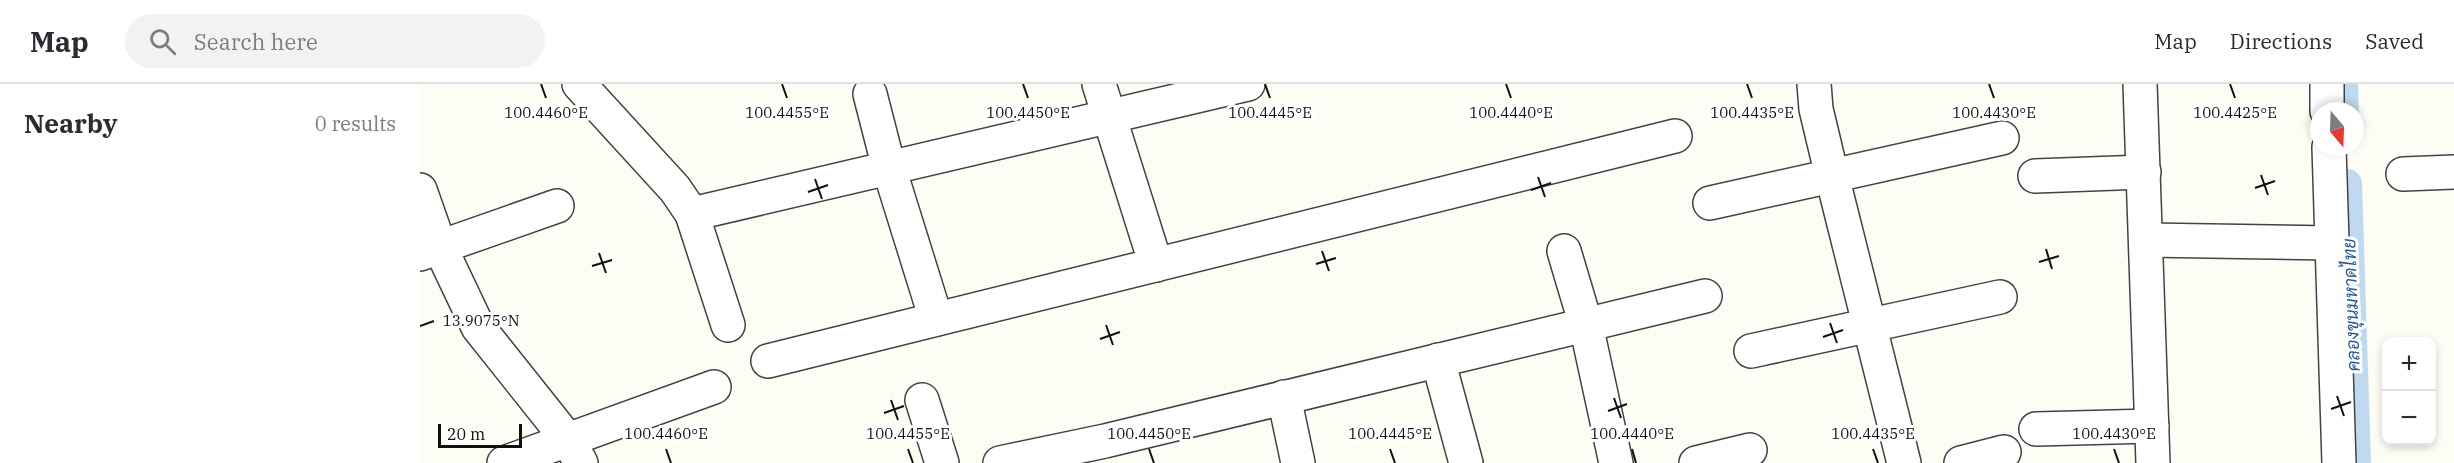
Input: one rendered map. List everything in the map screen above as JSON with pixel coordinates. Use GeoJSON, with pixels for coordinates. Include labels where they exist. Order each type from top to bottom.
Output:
{"type":"FeatureCollection","features":[{"type":"Feature","properties":{"kind":"street"},"geometry":{"type":"LineString","coordinates":[[579,84],[675,189],[692,214],[728,325]]}},
{"type":"Feature","properties":{"kind":"street"},"geometry":{"type":"LineString","coordinates":[[1099,84],[1156,265]]}},
{"type":"Feature","properties":{"kind":"street"},"geometry":{"type":"LineString","coordinates":[[692,214],[1248,84]]}},
{"type":"Feature","properties":{"kind":"street"},"geometry":{"type":"LineString","coordinates":[[1814,84],[1816,109],[1904,463]]}},
{"type":"Feature","properties":{"kind":"street"},"geometry":{"type":"LineString","coordinates":[[2140,84],[2153,463]]}},
{"type":"Feature","properties":{"kind":"street"},"geometry":{"type":"LineString","coordinates":[[2327,84],[2327,102]]}},
{"type":"Feature","properties":{"kind":"street"},"geometry":{"type":"LineString","coordinates":[[870,94],[889,168],[936,320]]}},
{"type":"Feature","properties":{"kind":"street"},"geometry":{"type":"LineString","coordinates":[[768,361],[1675,136]]}},
{"type":"Feature","properties":{"kind":"street"},"geometry":{"type":"LineString","coordinates":[[1710,203],[2002,138]]}},
{"type":"Feature","properties":{"kind":"street"},"geometry":{"type":"LineString","coordinates":[[2329,156],[2338,463]]}},
{"type":"Feature","properties":{"kind":"street"},"geometry":{"type":"LineString","coordinates":[[2035,176],[2144,172]]}},
{"type":"Feature","properties":{"kind":"street"},"geometry":{"type":"LineString","coordinates":[[2403,174],[2454,172]]}},
{"type":"Feature","properties":{"kind":"street"},"geometry":{"type":"LineString","coordinates":[[420,190],[430,250],[478,327],[574,452]]}},
{"type":"Feature","properties":{"kind":"street"},"geometry":{"type":"LineString","coordinates":[[430,250],[556,206]]}},
{"type":"Feature","properties":{"kind":"street"},"geometry":{"type":"LineString","coordinates":[[2147,240],[2331,243]]}},
{"type":"Feature","properties":{"kind":"street"},"geometry":{"type":"LineString","coordinates":[[1564,250],[1586,325],[1616,463]]}},
{"type":"Feature","properties":{"kind":"street"},"geometry":{"type":"LineString","coordinates":[[1000,463],[1108,452],[1284,397],[1705,296]]}},
{"type":"Feature","properties":{"kind":"street"},"geometry":{"type":"LineString","coordinates":[[1751,351],[2000,297]]}},
{"type":"Feature","properties":{"kind":"street"},"geometry":{"type":"LineString","coordinates":[[1438,360],[1466,463]]}},
{"type":"Feature","properties":{"kind":"street"},"geometry":{"type":"LineString","coordinates":[[504,463],[574,452],[714,387]]}},
{"type":"Feature","properties":{"kind":"street"},"geometry":{"type":"LineString","coordinates":[[1284,397],[1298,463]]}},
{"type":"Feature","properties":{"kind":"street"},"geometry":{"type":"LineString","coordinates":[[922,400],[942,463]]}},
{"type":"Feature","properties":{"kind":"street"},"geometry":{"type":"LineString","coordinates":[[2036,429],[2152,426]]}},
{"type":"Feature","properties":{"kind":"street"},"geometry":{"type":"LineString","coordinates":[[1696,463],[1750,450]]}},
{"type":"Feature","properties":{"kind":"street"},"geometry":{"type":"LineString","coordinates":[[1961,463],[2004,452]]}},
{"type":"Feature","properties":{"kind":"waterway","name":"คลองขุนมหาดไทย"},"geometry":{"type":"LineString","coordinates":[[2343,84],[2344,102]]}},
{"type":"Feature","properties":{"kind":"waterway","name":"คลองขุนมหาดไทย"},"geometry":{"type":"LineString","coordinates":[[2347,184],[2356,463]]}}]}
